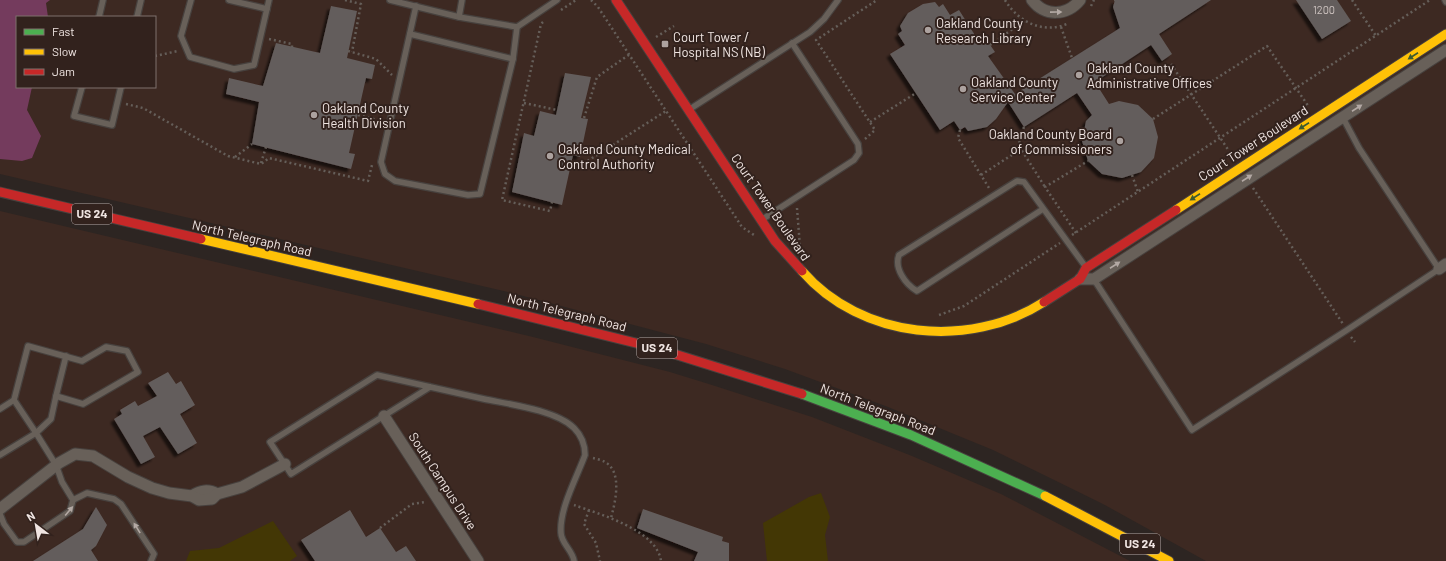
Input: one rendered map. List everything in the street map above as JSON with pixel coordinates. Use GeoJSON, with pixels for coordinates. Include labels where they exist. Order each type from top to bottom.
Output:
{"type":"FeatureCollection","features":[{"type":"Feature","properties":{"kind":"main road","name":"Court Tower Boulevard"},"geometry":{"type":"LineString","coordinates":[[616,0],[761,220],[793,264],[823,292],[860,315],[904,328],[953,332],[987,326],[1030,310],[1080,279],[1086,268],[1446,34]]}},
{"type":"Feature","properties":{"kind":"main road","name":"North Telegraph Road"},"geometry":{"type":"LineString","coordinates":[[0,192],[548,320],[636,342],[722,367],[851,411],[962,456],[1063,504],[1169,561]]}},
{"type":"Feature","properties":{"kind":"street"},"geometry":{"type":"LineString","coordinates":[[1032,0],[1042,9],[1054,13],[1067,11],[1080,0]]}},
{"type":"Feature","properties":{"kind":"street","name":"Court Tower Boulevard"},"geometry":{"type":"LineString","coordinates":[[1094,279],[1446,50]]}},
{"type":"Feature","properties":{"kind":"street"},"geometry":{"type":"LineString","coordinates":[[1080,279],[1094,279]]}},
{"type":"Feature","properties":{"kind":"street","name":"South Campus Drive"},"geometry":{"type":"LineString","coordinates":[[384,416],[478,561]]}},
{"type":"Feature","properties":{"kind":"street"},"geometry":{"type":"LineString","coordinates":[[0,509],[56,465],[76,454],[89,454],[152,488],[169,493],[192,496],[197,492],[211,490],[217,494],[248,484],[285,464]]}},
{"type":"Feature","properties":{"kind":"lane"},"geometry":{"type":"LineString","coordinates":[[99,16],[103,0]]}},
{"type":"Feature","properties":{"kind":"lane"},"geometry":{"type":"LineString","coordinates":[[138,16],[141,0]]}},
{"type":"Feature","properties":{"kind":"lane"},"geometry":{"type":"LineString","coordinates":[[191,0],[181,36],[190,57],[234,69],[254,65],[269,0]]}},
{"type":"Feature","properties":{"kind":"lane"},"geometry":{"type":"LineString","coordinates":[[229,0],[267,9]]}},
{"type":"Feature","properties":{"kind":"lane"},"geometry":{"type":"LineString","coordinates":[[390,0],[459,17],[517,27],[557,0]]}},
{"type":"Feature","properties":{"kind":"lane"},"geometry":{"type":"LineString","coordinates":[[459,17],[462,0]]}},
{"type":"Feature","properties":{"kind":"lane"},"geometry":{"type":"LineString","coordinates":[[688,110],[792,43],[817,25],[838,0]]}},
{"type":"Feature","properties":{"kind":"lane"},"geometry":{"type":"LineString","coordinates":[[416,6],[381,162],[385,174],[395,181],[468,195],[480,194],[513,59],[517,27]]}},
{"type":"Feature","properties":{"kind":"lane"},"geometry":{"type":"LineString","coordinates":[[410,34],[513,59]]}},
{"type":"Feature","properties":{"kind":"lane"},"geometry":{"type":"LineString","coordinates":[[761,220],[854,160],[859,153],[858,144],[792,43]]}},
{"type":"Feature","properties":{"kind":"lane"},"geometry":{"type":"LineString","coordinates":[[82,88],[74,116],[112,126],[121,88]]}},
{"type":"Feature","properties":{"kind":"lane"},"geometry":{"type":"LineString","coordinates":[[1043,209],[917,290],[909,286],[899,270],[897,261],[899,254],[1017,181],[1024,182],[1094,279],[1192,430],[1443,266],[1359,148],[1336,106]]}},
{"type":"Feature","properties":{"kind":"lane"},"geometry":{"type":"LineString","coordinates":[[0,409],[14,400],[28,346],[82,361],[106,346],[127,351],[138,372],[83,404],[56,396]]}},
{"type":"Feature","properties":{"kind":"lane"},"geometry":{"type":"LineString","coordinates":[[0,455],[36,433],[51,419],[66,356]]}},
{"type":"Feature","properties":{"kind":"lane"},"geometry":{"type":"LineString","coordinates":[[430,387],[291,474],[270,442],[377,375],[430,387],[549,414],[574,427],[585,446],[585,455],[562,516],[561,535],[572,552],[574,561]]}},
{"type":"Feature","properties":{"kind":"lane"},"geometry":{"type":"LineString","coordinates":[[14,400],[56,465],[62,482],[74,500]]}},
{"type":"Feature","properties":{"kind":"lane"},"geometry":{"type":"LineString","coordinates":[[0,514],[4,524],[17,542],[24,542],[67,514],[72,508],[74,500],[87,493],[114,499],[122,504],[154,554],[151,561]]}},
{"type":"Feature","properties":{"kind":"path"},"geometry":{"type":"LineString","coordinates":[[345,0],[361,4],[352,52]]}},
{"type":"Feature","properties":{"kind":"path"},"geometry":{"type":"LineString","coordinates":[[558,12],[576,0]]}},
{"type":"Feature","properties":{"kind":"path"},"geometry":{"type":"LineString","coordinates":[[591,0],[598,7],[743,229],[757,238]]}},
{"type":"Feature","properties":{"kind":"path"},"geometry":{"type":"LineString","coordinates":[[866,142],[865,138],[876,130],[816,40],[877,0]]}},
{"type":"Feature","properties":{"kind":"path"},"geometry":{"type":"LineString","coordinates":[[1352,0],[1376,36]]}},
{"type":"Feature","properties":{"kind":"path"},"geometry":{"type":"LineString","coordinates":[[934,315],[940,315],[964,306],[1430,0]]}},
{"type":"Feature","properties":{"kind":"path"},"geometry":{"type":"LineString","coordinates":[[547,20],[541,24],[502,200],[550,211],[552,202]]}},
{"type":"Feature","properties":{"kind":"path"},"geometry":{"type":"LineString","coordinates":[[990,45],[1024,21]]}},
{"type":"Feature","properties":{"kind":"path"},"geometry":{"type":"LineString","coordinates":[[584,118],[597,77],[674,26]]}},
{"type":"Feature","properties":{"kind":"path"},"geometry":{"type":"LineString","coordinates":[[1061,27],[1072,58]]}},
{"type":"Feature","properties":{"kind":"path"},"geometry":{"type":"LineString","coordinates":[[270,33],[269,40],[292,44],[292,47]]}},
{"type":"Feature","properties":{"kind":"path"},"geometry":{"type":"LineString","coordinates":[[1153,119],[1267,46],[1317,118]]}},
{"type":"Feature","properties":{"kind":"path"},"geometry":{"type":"LineString","coordinates":[[156,56],[187,50]]}},
{"type":"Feature","properties":{"kind":"path"},"geometry":{"type":"LineString","coordinates":[[348,51],[376,59],[392,75]]}},
{"type":"Feature","properties":{"kind":"path"},"geometry":{"type":"LineString","coordinates":[[1171,64],[1240,168]]}},
{"type":"Feature","properties":{"kind":"path"},"geometry":{"type":"LineString","coordinates":[[390,83],[393,68]]}},
{"type":"Feature","properties":{"kind":"path"},"geometry":{"type":"LineString","coordinates":[[870,122],[916,93]]}},
{"type":"Feature","properties":{"kind":"path"},"geometry":{"type":"LineString","coordinates":[[118,102],[143,108],[228,156],[261,164],[269,158],[368,181],[373,158]]}},
{"type":"Feature","properties":{"kind":"path"},"geometry":{"type":"LineString","coordinates":[[524,103],[557,110]]}},
{"type":"Feature","properties":{"kind":"path"},"geometry":{"type":"LineString","coordinates":[[570,168],[575,169],[666,111]]}},
{"type":"Feature","properties":{"kind":"path"},"geometry":{"type":"LineString","coordinates":[[380,128],[383,113]]}},
{"type":"Feature","properties":{"kind":"path"},"geometry":{"type":"LineString","coordinates":[[358,115],[382,121]]}},
{"type":"Feature","properties":{"kind":"path"},"geometry":{"type":"LineString","coordinates":[[1024,127],[1019,140],[1021,150],[1044,188],[1076,233]]}},
{"type":"Feature","properties":{"kind":"path"},"geometry":{"type":"LineString","coordinates":[[960,130],[958,138],[994,195]]}},
{"type":"Feature","properties":{"kind":"path"},"geometry":{"type":"LineString","coordinates":[[235,158],[252,144]]}},
{"type":"Feature","properties":{"kind":"path"},"geometry":{"type":"LineString","coordinates":[[261,164],[266,147]]}},
{"type":"Feature","properties":{"kind":"path"},"geometry":{"type":"LineString","coordinates":[[981,175],[1021,150]]}},
{"type":"Feature","properties":{"kind":"path"},"geometry":{"type":"LineString","coordinates":[[1044,188],[1088,161]]}},
{"type":"Feature","properties":{"kind":"path"},"geometry":{"type":"LineString","coordinates":[[1132,175],[1138,192]]}},
{"type":"Feature","properties":{"kind":"path"},"geometry":{"type":"LineString","coordinates":[[1247,179],[1355,342]]}},
{"type":"Feature","properties":{"kind":"path"},"geometry":{"type":"LineString","coordinates":[[801,252],[796,208],[803,204]]}},
{"type":"Feature","properties":{"kind":"path"},"geometry":{"type":"LineString","coordinates":[[585,455],[606,462],[612,469],[616,484],[616,500],[611,518]]}},
{"type":"Feature","properties":{"kind":"path"},"geometry":{"type":"LineString","coordinates":[[380,528],[412,504],[424,501],[429,504]]}},
{"type":"Feature","properties":{"kind":"path"},"geometry":{"type":"LineString","coordinates":[[567,502],[611,518],[640,533],[651,543],[661,561]]}},
{"type":"Feature","properties":{"kind":"path"},"geometry":{"type":"LineString","coordinates":[[588,510],[584,524],[596,543],[600,561]]}},
{"type":"Feature","properties":{"kind":"shaded area"},"geometry":{"type":"Polygon","coordinates":[[[0,0],[1446,0],[1446,561],[1206,561],[1103,504],[993,450],[888,407],[785,369],[706,344],[508,292],[0,174],[0,0]]]}},
{"type":"Feature","properties":{"kind":"shaded area"},"geometry":{"type":"Polygon","coordinates":[[[0,0],[50,0],[46,3],[48,16],[16,16],[16,88],[32,88],[27,110],[41,136],[32,158],[22,161],[0,159],[0,0]]]}},
{"type":"Feature","properties":{"kind":"shaded area"},"geometry":{"type":"Polygon","coordinates":[[[0,211],[533,337],[670,372],[712,385],[812,417],[912,456],[1001,494],[1130,561],[0,561],[0,211]]]}},
{"type":"Feature","properties":{"kind":"shaded area"},"geometry":{"type":"Polygon","coordinates":[[[821,493],[830,517],[825,535],[828,561],[767,561],[763,523],[809,497],[821,493]]]}},
{"type":"Feature","properties":{"kind":"shaded area"},"geometry":{"type":"Polygon","coordinates":[[[273,521],[297,556],[290,561],[186,561],[190,551],[219,548],[273,521]]]}},
{"type":"Feature","properties":{"kind":"building","name":"Oakland County Service Center"},"geometry":{"type":"Polygon","coordinates":[[[1115,0],[1211,0],[1159,34],[1172,54],[1162,61],[1151,45],[1095,82],[1109,104],[1119,101],[1138,105],[1153,119],[1158,137],[1154,158],[1141,172],[1122,178],[1102,174],[1088,161],[1082,141],[1086,121],[1092,115],[1077,93],[1024,127],[1008,102],[996,119],[987,127],[968,131],[965,127],[960,130],[954,121],[940,130],[890,54],[905,45],[898,34],[902,31],[900,26],[908,13],[923,4],[935,2],[939,7],[943,4],[950,15],[959,10],[978,40],[984,36],[995,52],[988,56],[1015,94],[1120,28],[1113,7],[1115,0]]]}},
{"type":"Feature","properties":{"kind":"building"},"geometry":{"type":"Polygon","coordinates":[[[1296,0],[1337,0],[1351,21],[1322,39],[1296,0]]]}},
{"type":"Feature","properties":{"kind":"building"},"geometry":{"type":"Polygon","coordinates":[[[331,6],[357,11],[347,58],[375,65],[372,79],[366,78],[349,153],[355,154],[351,169],[252,144],[259,102],[226,94],[229,78],[263,86],[276,43],[320,53],[331,6]]]}},
{"type":"Feature","properties":{"kind":"building"},"geometry":{"type":"Polygon","coordinates":[[[565,73],[591,77],[581,118],[588,119],[580,157],[573,155],[562,205],[512,192],[524,133],[534,136],[540,111],[556,115],[565,73]]]}},
{"type":"Feature","properties":{"kind":"building"},"geometry":{"type":"Polygon","coordinates":[[[168,372],[176,384],[181,381],[195,405],[180,414],[197,443],[178,454],[160,427],[143,436],[155,457],[141,464],[114,419],[122,414],[120,410],[135,401],[138,406],[157,396],[148,383],[168,372]]]}},
{"type":"Feature","properties":{"kind":"building"},"geometry":{"type":"Polygon","coordinates":[[[96,507],[107,525],[96,546],[91,550],[98,561],[33,561],[83,529],[96,507]]]}},
{"type":"Feature","properties":{"kind":"building"},"geometry":{"type":"Polygon","coordinates":[[[643,509],[723,537],[722,541],[729,543],[729,561],[694,561],[698,552],[637,528],[643,509]]]}},
{"type":"Feature","properties":{"kind":"building"},"geometry":{"type":"Polygon","coordinates":[[[350,510],[366,537],[380,528],[396,552],[406,546],[416,561],[315,561],[301,540],[350,510]]]}},
{"type":"Feature","properties":{"kind":"traffic: fast"},"geometry":{"type":"LineString","coordinates":[[802,394],[911,435],[1045,496]]}},
{"type":"Feature","properties":{"kind":"traffic: slow"},"geometry":{"type":"LineString","coordinates":[[1176,210],[1446,34]]}},
{"type":"Feature","properties":{"kind":"traffic: slow"},"geometry":{"type":"LineString","coordinates":[[201,239],[478,304]]}},
{"type":"Feature","properties":{"kind":"traffic: slow"},"geometry":{"type":"LineString","coordinates":[[802,271],[826,294],[854,311],[885,323],[917,330],[950,331],[983,327],[1014,317],[1044,302]]}},
{"type":"Feature","properties":{"kind":"traffic: slow"},"geometry":{"type":"LineString","coordinates":[[1045,496],[1169,561]]}},
{"type":"Feature","properties":{"kind":"traffic: jam"},"geometry":{"type":"LineString","coordinates":[[616,0],[775,241],[802,271]]}},
{"type":"Feature","properties":{"kind":"traffic: jam"},"geometry":{"type":"LineString","coordinates":[[0,192],[201,239]]}},
{"type":"Feature","properties":{"kind":"traffic: jam"},"geometry":{"type":"LineString","coordinates":[[1044,302],[1080,279],[1086,268],[1176,210]]}},
{"type":"Feature","properties":{"kind":"traffic: jam"},"geometry":{"type":"LineString","coordinates":[[478,304],[652,347],[802,394]]}},
{"type":"Feature","properties":{"kind":"place","name":"Oakland County Research Library"},"geometry":{"type":"Point","coordinates":[928,30]}},
{"type":"Feature","properties":{"kind":"place","name":"Court Tower / Hospital NS (NB)"},"geometry":{"type":"Point","coordinates":[665,44]}},
{"type":"Feature","properties":{"kind":"place","name":"Oakland County Administrative Offices"},"geometry":{"type":"Point","coordinates":[1079,75]}},
{"type":"Feature","properties":{"kind":"place","name":"Oakland County Service Center"},"geometry":{"type":"Point","coordinates":[963,89]}},
{"type":"Feature","properties":{"kind":"place","name":"Oakland County Health Division"},"geometry":{"type":"Point","coordinates":[314,115]}},
{"type":"Feature","properties":{"kind":"place","name":"Oakland County Board of Commissioners"},"geometry":{"type":"Point","coordinates":[1120,141]}},
{"type":"Feature","properties":{"kind":"place","name":"Oakland County Medical Control Authority"},"geometry":{"type":"Point","coordinates":[550,156]}}]}
